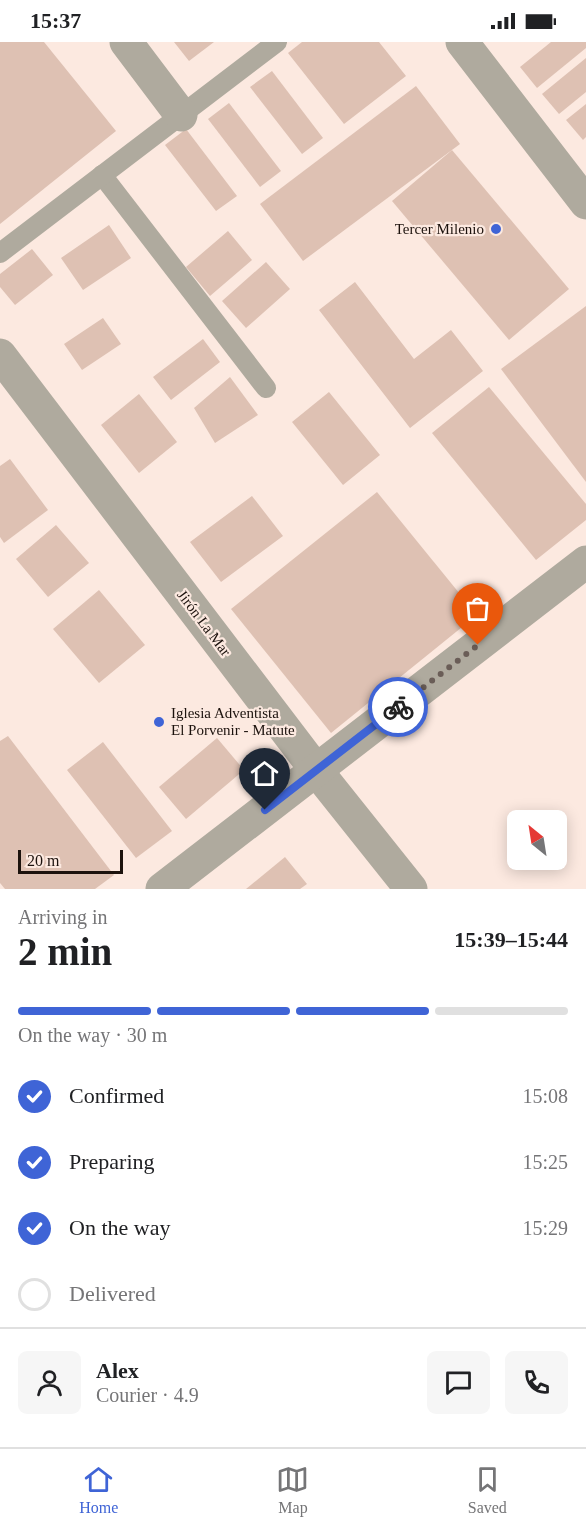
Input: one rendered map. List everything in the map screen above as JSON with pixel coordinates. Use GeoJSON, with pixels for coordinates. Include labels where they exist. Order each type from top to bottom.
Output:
{"type":"FeatureCollection","features":[{"type":"Feature","properties":{"kind":"street"},"geometry":{"type":"LineString","coordinates":[[126,42],[181,115]]}},
{"type":"Feature","properties":{"kind":"street"},"geometry":{"type":"LineString","coordinates":[[462,42],[586,203]]}},
{"type":"Feature","properties":{"kind":"street","name":"Jirón La Mar"},"geometry":{"type":"LineString","coordinates":[[0,355],[316,770],[411,889]]}},
{"type":"Feature","properties":{"kind":"street"},"geometry":{"type":"LineString","coordinates":[[162,889],[586,562]]}},
{"type":"Feature","properties":{"kind":"lane"},"geometry":{"type":"LineString","coordinates":[[0,253],[277,42]]}},
{"type":"Feature","properties":{"kind":"lane"},"geometry":{"type":"LineString","coordinates":[[102,175],[266,388]]}},
{"type":"Feature","properties":{"kind":"building"},"geometry":{"type":"Polygon","coordinates":[[[0,42],[44,42],[116,131],[0,224],[0,42]]]}},
{"type":"Feature","properties":{"kind":"building"},"geometry":{"type":"Polygon","coordinates":[[[174,42],[214,42],[189,61],[174,42]]]}},
{"type":"Feature","properties":{"kind":"building"},"geometry":{"type":"Polygon","coordinates":[[[302,42],[379,42],[406,76],[344,124],[288,53],[302,42]]]}},
{"type":"Feature","properties":{"kind":"building"},"geometry":{"type":"Polygon","coordinates":[[[551,42],[586,42],[586,48],[537,88],[520,67],[551,42]]]}},
{"type":"Feature","properties":{"kind":"building"},"geometry":{"type":"Polygon","coordinates":[[[586,58],[586,92],[559,114],[542,94],[586,58]]]}},
{"type":"Feature","properties":{"kind":"building"},"geometry":{"type":"Polygon","coordinates":[[[272,71],[323,138],[302,154],[250,87],[272,71]]]}},
{"type":"Feature","properties":{"kind":"building"},"geometry":{"type":"Polygon","coordinates":[[[416,86],[460,144],[303,261],[260,204],[416,86]]]}},
{"type":"Feature","properties":{"kind":"building"},"geometry":{"type":"Polygon","coordinates":[[[229,103],[281,171],[260,187],[208,119],[229,103]]]}},
{"type":"Feature","properties":{"kind":"building"},"geometry":{"type":"Polygon","coordinates":[[[586,104],[586,137],[583,140],[566,120],[586,104]]]}},
{"type":"Feature","properties":{"kind":"building"},"geometry":{"type":"Polygon","coordinates":[[[186,129],[237,196],[216,211],[165,145],[186,129]]]}},
{"type":"Feature","properties":{"kind":"building"},"geometry":{"type":"Polygon","coordinates":[[[452,150],[569,289],[509,340],[392,201],[452,150]]]}},
{"type":"Feature","properties":{"kind":"building"},"geometry":{"type":"Polygon","coordinates":[[[109,225],[131,258],[83,290],[61,258],[109,225]]]}},
{"type":"Feature","properties":{"kind":"building"},"geometry":{"type":"Polygon","coordinates":[[[228,231],[252,260],[210,296],[186,267],[228,231]]]}},
{"type":"Feature","properties":{"kind":"building"},"geometry":{"type":"Polygon","coordinates":[[[32,249],[53,275],[15,305],[0,287],[0,274],[32,249]]]}},
{"type":"Feature","properties":{"kind":"building"},"geometry":{"type":"Polygon","coordinates":[[[266,262],[290,289],[246,328],[222,301],[266,262]]]}},
{"type":"Feature","properties":{"kind":"building"},"geometry":{"type":"Polygon","coordinates":[[[355,282],[414,359],[451,330],[483,371],[410,428],[319,310],[355,282]]]}},
{"type":"Feature","properties":{"kind":"building"},"geometry":{"type":"Polygon","coordinates":[[[586,306],[586,482],[501,369],[586,306]]]}},
{"type":"Feature","properties":{"kind":"building"},"geometry":{"type":"Polygon","coordinates":[[[103,318],[121,344],[82,370],[64,344],[103,318]]]}},
{"type":"Feature","properties":{"kind":"building"},"geometry":{"type":"Polygon","coordinates":[[[203,339],[220,362],[171,400],[153,377],[203,339]]]}},
{"type":"Feature","properties":{"kind":"building"},"geometry":{"type":"Polygon","coordinates":[[[230,377],[258,415],[215,443],[194,408],[230,377]]]}},
{"type":"Feature","properties":{"kind":"building"},"geometry":{"type":"Polygon","coordinates":[[[489,387],[586,504],[586,520],[536,560],[432,433],[489,387]]]}},
{"type":"Feature","properties":{"kind":"building"},"geometry":{"type":"Polygon","coordinates":[[[329,392],[380,455],[343,485],[292,422],[329,392]]]}},
{"type":"Feature","properties":{"kind":"building"},"geometry":{"type":"Polygon","coordinates":[[[139,394],[177,442],[139,473],[101,425],[139,394]]]}},
{"type":"Feature","properties":{"kind":"building"},"geometry":{"type":"Polygon","coordinates":[[[10,459],[48,510],[4,543],[0,537],[0,466],[10,459]]]}},
{"type":"Feature","properties":{"kind":"building"},"geometry":{"type":"Polygon","coordinates":[[[377,492],[477,615],[331,733],[231,609],[377,492]]]}},
{"type":"Feature","properties":{"kind":"building"},"geometry":{"type":"Polygon","coordinates":[[[252,496],[283,536],[221,582],[190,542],[252,496]]]}},
{"type":"Feature","properties":{"kind":"building"},"geometry":{"type":"Polygon","coordinates":[[[56,525],[89,563],[48,597],[16,559],[56,525]]]}},
{"type":"Feature","properties":{"kind":"building"},"geometry":{"type":"Polygon","coordinates":[[[99,590],[145,645],[99,683],[53,629],[99,590]]]}},
{"type":"Feature","properties":{"kind":"building"},"geometry":{"type":"Polygon","coordinates":[[[8,736],[114,875],[95,889],[5,889],[0,883],[0,741],[8,736]]]}},
{"type":"Feature","properties":{"kind":"building"},"geometry":{"type":"Polygon","coordinates":[[[217,738],[244,770],[186,819],[159,787],[217,738]]]}},
{"type":"Feature","properties":{"kind":"building"},"geometry":{"type":"Polygon","coordinates":[[[103,742],[172,831],[136,858],[67,770],[103,742]]]}},
{"type":"Feature","properties":{"kind":"building"},"geometry":{"type":"Polygon","coordinates":[[[285,857],[307,884],[300,889],[246,889],[285,857]]]}},
{"type":"Feature","properties":{"kind":"way so far"},"geometry":{"type":"LineString","coordinates":[[398,707],[478,645]]}},
{"type":"Feature","properties":{"kind":"place","name":"Tercer Milenio"},"geometry":{"type":"Point","coordinates":[496,229]}},
{"type":"Feature","properties":{"kind":"place","name":"Iglesia Adventista El Porvenir - Matute"},"geometry":{"type":"Point","coordinates":[159,722]}},
{"type":"Feature","properties":{"kind":"route"},"geometry":{"type":"LineString","coordinates":[[265,810],[398,707]]}}]}
